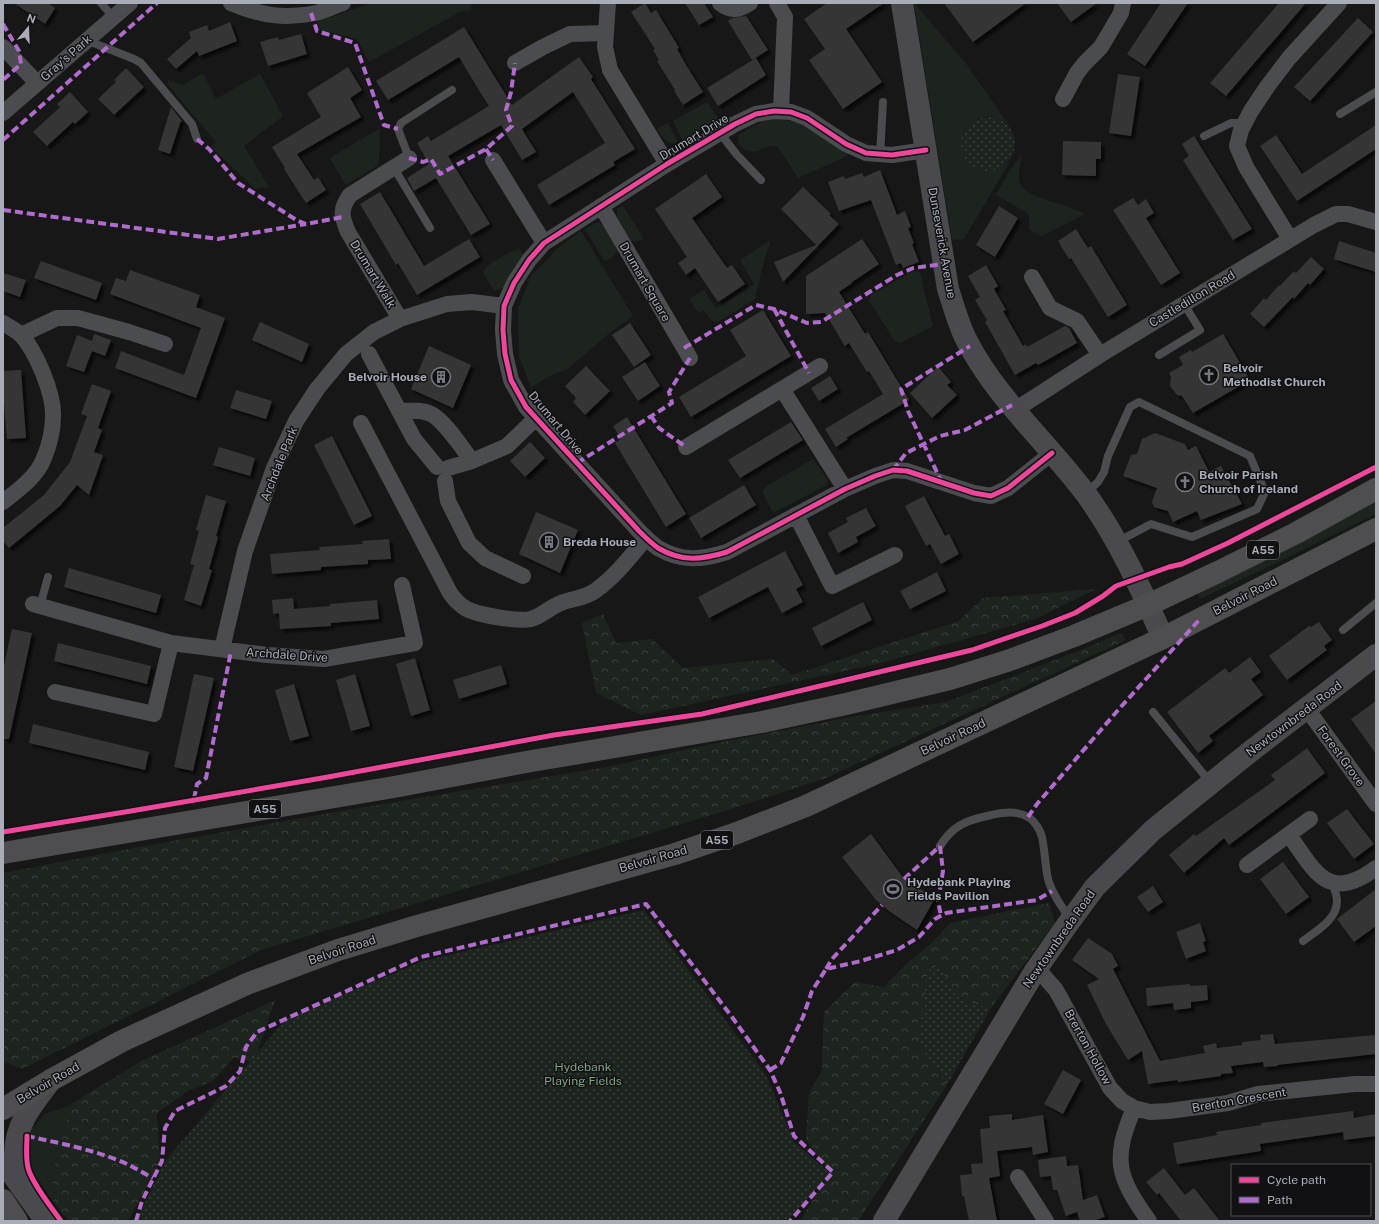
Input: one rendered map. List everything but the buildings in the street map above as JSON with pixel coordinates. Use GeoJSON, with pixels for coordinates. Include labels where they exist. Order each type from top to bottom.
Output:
{"type":"FeatureCollection","features":[{"type":"Feature","properties":{"kind":"highway","name":"A55"},"geometry":{"type":"LineString","coordinates":[[3,853],[394,787],[533,761],[762,722],[950,680],[1010,660],[1074,636],[1148,605],[1262,550],[1376,489]]}},
{"type":"Feature","properties":{"kind":"highway","name":"Belvoir Road"},"geometry":{"type":"LineString","coordinates":[[3,1109],[51,1080],[122,1041],[249,983],[338,950],[417,926],[675,854],[737,833],[813,802],[1163,638],[1376,529]]}},
{"type":"Feature","properties":{"kind":"highway"},"geometry":{"type":"LineString","coordinates":[[3,1200],[17,1221]]}},
{"type":"Feature","properties":{"kind":"street","name":"Gray's Park"},"geometry":{"type":"LineString","coordinates":[[3,113],[130,3]]}},
{"type":"Feature","properties":{"kind":"street"},"geometry":{"type":"LineString","coordinates":[[234,3],[253,11],[281,17],[317,12],[343,3]]}},
{"type":"Feature","properties":{"kind":"street"},"geometry":{"type":"LineString","coordinates":[[608,3],[605,47],[610,70],[667,164]]}},
{"type":"Feature","properties":{"kind":"street"},"geometry":{"type":"LineString","coordinates":[[720,3],[731,9],[741,8],[750,3]]}},
{"type":"Feature","properties":{"kind":"street"},"geometry":{"type":"LineString","coordinates":[[777,3],[785,17],[781,111]]}},
{"type":"Feature","properties":{"kind":"street","name":"Dunseverick Avenue"},"geometry":{"type":"LineString","coordinates":[[902,3],[948,289],[968,343],[985,372],[1086,494],[1109,528],[1163,638]]}},
{"type":"Feature","properties":{"kind":"street"},"geometry":{"type":"LineString","coordinates":[[1063,99],[1077,73],[1101,48],[1121,13],[1124,3]]}},
{"type":"Feature","properties":{"kind":"street"},"geometry":{"type":"LineString","coordinates":[[1290,239],[1246,167],[1237,146],[1241,130],[1267,86],[1289,58],[1339,3]]}},
{"type":"Feature","properties":{"kind":"street"},"geometry":{"type":"LineString","coordinates":[[515,63],[570,34],[606,33]]}},
{"type":"Feature","properties":{"kind":"street"},"geometry":{"type":"LineString","coordinates":[[3,47],[38,83]]}},
{"type":"Feature","properties":{"kind":"street","name":"Drumart Drive"},"geometry":{"type":"LineString","coordinates":[[926,150],[892,155],[866,153],[846,144],[808,118],[791,112],[781,111],[756,114],[720,133],[667,164],[544,243],[529,260],[514,283],[504,306],[503,330],[505,354],[511,380],[526,407],[639,532],[657,547],[674,556],[708,558],[727,552],[845,490],[875,476],[893,470],[907,471],[974,493],[990,496],[1008,488],[1052,453]]}},
{"type":"Feature","properties":{"kind":"street","name":"Drumart Walk"},"geometry":{"type":"LineString","coordinates":[[409,158],[350,195],[344,204],[342,212],[344,223],[348,232],[400,319],[447,304],[472,302],[504,306]]}},
{"type":"Feature","properties":{"kind":"street"},"geometry":{"type":"LineString","coordinates":[[493,160],[544,243]]}},
{"type":"Feature","properties":{"kind":"street","name":"Drumart Square"},"geometry":{"type":"LineString","coordinates":[[601,206],[690,358]]}},
{"type":"Feature","properties":{"kind":"street","name":"Castledillon Road"},"geometry":{"type":"LineString","coordinates":[[1015,410],[1100,355],[1314,225],[1336,214],[1348,214],[1376,222]]}},
{"type":"Feature","properties":{"kind":"street"},"geometry":{"type":"LineString","coordinates":[[1032,277],[1050,308],[1077,321],[1100,355]]}},
{"type":"Feature","properties":{"kind":"street"},"geometry":{"type":"LineString","coordinates":[[21,335],[56,318],[78,318],[165,344]]}},
{"type":"Feature","properties":{"kind":"street","name":"Archdale Park"},"geometry":{"type":"LineString","coordinates":[[222,649],[245,551],[274,468],[296,421],[318,389],[346,354],[374,332],[400,319]]}},
{"type":"Feature","properties":{"kind":"street"},"geometry":{"type":"LineString","coordinates":[[3,323],[21,335],[38,361],[51,394],[53,416],[50,438],[44,459],[33,476],[3,502]]}},
{"type":"Feature","properties":{"kind":"street"},"geometry":{"type":"LineString","coordinates":[[369,354],[414,439],[443,472],[448,501],[469,543],[485,558],[523,576]]}},
{"type":"Feature","properties":{"kind":"street"},"geometry":{"type":"LineString","coordinates":[[686,447],[820,366]]}},
{"type":"Feature","properties":{"kind":"street"},"geometry":{"type":"LineString","coordinates":[[782,389],[845,490]]}},
{"type":"Feature","properties":{"kind":"street"},"geometry":{"type":"LineString","coordinates":[[399,411],[418,411],[431,414],[444,425],[472,461]]}},
{"type":"Feature","properties":{"kind":"street"},"geometry":{"type":"LineString","coordinates":[[443,472],[507,446],[536,418]]}},
{"type":"Feature","properties":{"kind":"street"},"geometry":{"type":"LineString","coordinates":[[361,423],[450,593],[465,609],[476,613],[507,619],[531,619],[559,603],[585,596],[594,591],[608,580],[646,538]]}},
{"type":"Feature","properties":{"kind":"street"},"geometry":{"type":"LineString","coordinates":[[796,515],[832,586],[896,555]]}},
{"type":"Feature","properties":{"kind":"street","name":"Archdale Drive"},"geometry":{"type":"LineString","coordinates":[[36,605],[171,643],[267,655],[324,659],[414,643],[402,586]]}},
{"type":"Feature","properties":{"kind":"street"},"geometry":{"type":"LineString","coordinates":[[55,692],[154,714],[171,643]]}},
{"type":"Feature","properties":{"kind":"street","name":"Newtownbreda Road"},"geometry":{"type":"LineString","coordinates":[[884,1221],[1036,970],[1070,920],[1095,887],[1153,830],[1376,655]]}},
{"type":"Feature","properties":{"kind":"street","name":"Forest Grove"},"geometry":{"type":"LineString","coordinates":[[1306,709],[1376,804]]}},
{"type":"Feature","properties":{"kind":"street"},"geometry":{"type":"LineString","coordinates":[[1247,865],[1310,819]]}},
{"type":"Feature","properties":{"kind":"street"},"geometry":{"type":"LineString","coordinates":[[1289,835],[1318,875],[1332,883],[1347,883],[1358,879],[1376,868]]}},
{"type":"Feature","properties":{"kind":"street","name":"Brerton Hollow"},"geometry":{"type":"LineString","coordinates":[[1036,970],[1043,975],[1056,990],[1110,1088],[1122,1101],[1134,1108],[1150,1112]]}},
{"type":"Feature","properties":{"kind":"street"},"geometry":{"type":"LineString","coordinates":[[17,1178],[14,1154],[17,1133],[27,1112],[51,1080]]}},
{"type":"Feature","properties":{"kind":"street","name":"Brerton Crescent"},"geometry":{"type":"LineString","coordinates":[[1150,1112],[1228,1103],[1258,1094],[1355,1084],[1376,1084]]}},
{"type":"Feature","properties":{"kind":"street"},"geometry":{"type":"LineString","coordinates":[[1134,1108],[1127,1125],[1122,1144],[1120,1157],[1121,1169],[1133,1199],[1149,1221]]}},
{"type":"Feature","properties":{"kind":"street"},"geometry":{"type":"LineString","coordinates":[[3,1161],[17,1178],[46,1221]]}},
{"type":"Feature","properties":{"kind":"street"},"geometry":{"type":"LineString","coordinates":[[1018,1177],[1046,1221]]}},
{"type":"Feature","properties":{"kind":"lane"},"geometry":{"type":"LineString","coordinates":[[101,3],[114,17]]}},
{"type":"Feature","properties":{"kind":"lane"},"geometry":{"type":"LineString","coordinates":[[86,40],[141,63],[192,124],[197,139]]}},
{"type":"Feature","properties":{"kind":"lane"},"geometry":{"type":"LineString","coordinates":[[409,158],[398,129],[401,123],[452,90]]}},
{"type":"Feature","properties":{"kind":"lane"},"geometry":{"type":"LineString","coordinates":[[1340,114],[1376,92]]}},
{"type":"Feature","properties":{"kind":"lane"},"geometry":{"type":"LineString","coordinates":[[880,155],[883,102]]}},
{"type":"Feature","properties":{"kind":"lane"},"geometry":{"type":"LineString","coordinates":[[1204,136],[1231,123],[1245,123]]}},
{"type":"Feature","properties":{"kind":"lane"},"geometry":{"type":"LineString","coordinates":[[720,133],[737,155],[761,180]]}},
{"type":"Feature","properties":{"kind":"lane"},"geometry":{"type":"LineString","coordinates":[[394,168],[430,228]]}},
{"type":"Feature","properties":{"kind":"lane"},"geometry":{"type":"LineString","coordinates":[[1159,355],[1200,330],[1184,304]]}},
{"type":"Feature","properties":{"kind":"lane"},"geometry":{"type":"LineString","coordinates":[[1086,494],[1098,482],[1104,472],[1108,456],[1130,407],[1139,402],[1250,456],[1265,492],[1257,509],[1192,537],[1151,524],[1116,543]]}},
{"type":"Feature","properties":{"kind":"lane"},"geometry":{"type":"LineString","coordinates":[[36,605],[48,577]]}},
{"type":"Feature","properties":{"kind":"lane"},"geometry":{"type":"LineString","coordinates":[[1343,630],[1376,603]]}},
{"type":"Feature","properties":{"kind":"lane"},"geometry":{"type":"LineString","coordinates":[[1153,712],[1211,783]]}},
{"type":"Feature","properties":{"kind":"lane"},"geometry":{"type":"LineString","coordinates":[[940,846],[947,834],[960,825],[996,814],[1014,812],[1023,814],[1034,822],[1042,835],[1048,879],[1052,891],[1070,920]]}},
{"type":"Feature","properties":{"kind":"lane"},"geometry":{"type":"LineString","coordinates":[[1303,941],[1327,922],[1335,911],[1337,901],[1332,883]]}},
{"type":"Feature","properties":{"kind":"green space"},"geometry":{"type":"Polygon","coordinates":[[[371,3],[472,3],[470,10],[460,12],[369,62],[357,39],[320,29],[317,22],[371,3]]]}},
{"type":"Feature","properties":{"kind":"green space"},"geometry":{"type":"Polygon","coordinates":[[[914,3],[965,62],[1010,127],[997,118],[985,116],[973,121],[963,132],[979,170],[995,170],[1010,161],[964,239],[952,240],[914,3]]]}},
{"type":"Feature","properties":{"kind":"green space"},"geometry":{"type":"Polygon","coordinates":[[[203,73],[216,99],[260,74],[283,116],[244,146],[269,187],[255,189],[211,147],[216,142],[168,85],[168,80],[182,85],[203,73]]]}},
{"type":"Feature","properties":{"kind":"green space"},"geometry":{"type":"Polygon","coordinates":[[[707,102],[719,120],[685,140],[682,139],[673,121],[707,102]]]}},
{"type":"Feature","properties":{"kind":"green space"},"geometry":{"type":"Polygon","coordinates":[[[983,117],[993,117],[1003,121],[1011,129],[1015,139],[1015,149],[1011,159],[1003,167],[993,171],[983,171],[973,167],[965,159],[961,149],[961,139],[965,129],[973,121],[983,117]]]}},
{"type":"Feature","properties":{"kind":"green space"},"geometry":{"type":"Polygon","coordinates":[[[772,119],[794,122],[813,130],[849,154],[798,178],[777,146],[771,146],[755,152],[745,149],[739,145],[738,135],[761,122],[772,119]]]}},
{"type":"Feature","properties":{"kind":"green space"},"geometry":{"type":"Polygon","coordinates":[[[668,123],[678,142],[672,144],[667,141],[663,138],[657,128],[668,123]]]}},
{"type":"Feature","properties":{"kind":"green space"},"geometry":{"type":"Polygon","coordinates":[[[380,128],[379,161],[377,166],[346,185],[330,158],[380,128]]]}},
{"type":"Feature","properties":{"kind":"green space"},"geometry":{"type":"Polygon","coordinates":[[[1022,155],[1019,176],[1020,183],[1024,189],[1039,197],[1078,210],[1085,214],[1041,236],[1029,230],[1029,214],[996,195],[1011,168],[1022,155]]]}},
{"type":"Feature","properties":{"kind":"green space"},"geometry":{"type":"Polygon","coordinates":[[[623,206],[644,239],[635,242],[630,240],[617,217],[617,209],[623,206]]]}},
{"type":"Feature","properties":{"kind":"green space"},"geometry":{"type":"Polygon","coordinates":[[[598,222],[606,228],[614,241],[617,250],[614,256],[606,261],[585,230],[598,222]]]}},
{"type":"Feature","properties":{"kind":"green space"},"geometry":{"type":"Polygon","coordinates":[[[581,231],[633,316],[607,335],[569,368],[546,378],[531,388],[519,357],[518,308],[531,276],[558,248],[581,231]]]}},
{"type":"Feature","properties":{"kind":"green space"},"geometry":{"type":"Polygon","coordinates":[[[771,240],[764,261],[755,299],[718,322],[712,321],[703,310],[699,313],[689,299],[704,290],[716,308],[754,284],[740,260],[771,240]]]}},
{"type":"Feature","properties":{"kind":"green space"},"geometry":{"type":"Polygon","coordinates":[[[519,248],[523,255],[515,266],[506,287],[494,291],[483,273],[494,261],[519,248]]]}},
{"type":"Feature","properties":{"kind":"green space"},"geometry":{"type":"Polygon","coordinates":[[[916,271],[920,273],[933,326],[900,343],[895,341],[869,301],[871,295],[911,272],[916,271]]]}},
{"type":"Feature","properties":{"kind":"green space"},"geometry":{"type":"Polygon","coordinates":[[[813,459],[828,480],[827,485],[775,512],[772,511],[762,491],[767,486],[813,459]]]}},
{"type":"Feature","properties":{"kind":"green space"},"geometry":{"type":"Polygon","coordinates":[[[1376,501],[1376,514],[1200,599],[1197,593],[1376,501]]]}},
{"type":"Feature","properties":{"kind":"green space"},"geometry":{"type":"Polygon","coordinates":[[[1096,589],[1035,619],[877,664],[641,715],[596,693],[582,623],[603,614],[616,643],[652,639],[683,668],[773,659],[792,675],[959,621],[983,598],[1096,589]]]}},
{"type":"Feature","properties":{"kind":"green space"},"geometry":{"type":"Polygon","coordinates":[[[1121,633],[1126,640],[826,778],[725,811],[261,950],[22,1069],[3,1062],[3,873],[358,808],[607,767],[707,745],[851,717],[946,702],[1121,633]]]}},
{"type":"Feature","properties":{"kind":"green space"},"geometry":{"type":"Polygon","coordinates":[[[1049,903],[1055,923],[991,1008],[970,1003],[959,998],[938,966],[918,1043],[947,1085],[858,1221],[800,1221],[830,1173],[806,1139],[809,1092],[822,1071],[824,1012],[855,982],[884,987],[906,964],[933,942],[950,923],[1049,903]]]}},
{"type":"Feature","properties":{"kind":"green space","name":"Hydebank Playing Fields"},"geometry":{"type":"Polygon","coordinates":[[[644,910],[766,1075],[794,1142],[830,1173],[787,1221],[136,1221],[166,1160],[286,1019],[423,961],[644,910]]]}},
{"type":"Feature","properties":{"kind":"green space"},"geometry":{"type":"Polygon","coordinates":[[[938,965],[959,998],[970,1003],[991,1008],[947,1085],[918,1043],[928,971],[938,965]]]}},
{"type":"Feature","properties":{"kind":"green space"},"geometry":{"type":"Polygon","coordinates":[[[275,1000],[254,1063],[234,1057],[213,1081],[188,1091],[157,1113],[160,1161],[128,1221],[69,1221],[54,1203],[52,1176],[71,1104],[143,1060],[275,1000]]]}},
{"type":"Feature","properties":{"kind":"green space"},"geometry":{"type":"Polygon","coordinates":[[[71,1105],[52,1176],[54,1203],[34,1173],[29,1155],[31,1130],[44,1114],[71,1105]]]}},
{"type":"Feature","properties":{"kind":"marked path"},"geometry":{"type":"LineString","coordinates":[[3,140],[157,3]]}},
{"type":"Feature","properties":{"kind":"marked path"},"geometry":{"type":"LineString","coordinates":[[311,13],[317,31],[355,43],[384,125],[398,129]]}},
{"type":"Feature","properties":{"kind":"marked path"},"geometry":{"type":"LineString","coordinates":[[3,24],[19,51],[21,64],[3,80]]}},
{"type":"Feature","properties":{"kind":"marked path"},"geometry":{"type":"LineString","coordinates":[[409,158],[423,162],[431,159],[440,174],[486,149],[512,126],[506,110],[511,92],[515,63]]}},
{"type":"Feature","properties":{"kind":"marked path"},"geometry":{"type":"LineString","coordinates":[[197,139],[209,149],[238,183],[298,221],[306,224],[343,217]]}},
{"type":"Feature","properties":{"kind":"marked path"},"geometry":{"type":"LineString","coordinates":[[486,149],[493,160]]}},
{"type":"Feature","properties":{"kind":"marked path"},"geometry":{"type":"LineString","coordinates":[[3,210],[218,239],[306,224]]}},
{"type":"Feature","properties":{"kind":"marked path"},"geometry":{"type":"LineString","coordinates":[[684,348],[756,305],[774,309],[807,323],[821,322],[897,275],[913,268],[944,264]]}},
{"type":"Feature","properties":{"kind":"marked path"},"geometry":{"type":"LineString","coordinates":[[774,309],[809,373]]}},
{"type":"Feature","properties":{"kind":"marked path"},"geometry":{"type":"LineString","coordinates":[[942,483],[908,411],[901,389],[970,346]]}},
{"type":"Feature","properties":{"kind":"marked path"},"geometry":{"type":"LineString","coordinates":[[577,463],[672,403],[669,392],[690,358]]}},
{"type":"Feature","properties":{"kind":"marked path"},"geometry":{"type":"LineString","coordinates":[[893,470],[906,453],[940,436],[965,430],[1012,405]]}},
{"type":"Feature","properties":{"kind":"marked path"},"geometry":{"type":"LineString","coordinates":[[651,416],[659,428],[686,447]]}},
{"type":"Feature","properties":{"kind":"marked path"},"geometry":{"type":"LineString","coordinates":[[1028,817],[1037,804],[1119,709],[1200,619]]}},
{"type":"Feature","properties":{"kind":"marked path"},"geometry":{"type":"LineString","coordinates":[[194,799],[197,784],[206,778],[231,651]]}},
{"type":"Feature","properties":{"kind":"marked path"},"geometry":{"type":"LineString","coordinates":[[940,846],[943,871],[938,901],[941,916]]}},
{"type":"Feature","properties":{"kind":"marked path"},"geometry":{"type":"LineString","coordinates":[[904,879],[940,846]]}},
{"type":"Feature","properties":{"kind":"marked path"},"geometry":{"type":"LineString","coordinates":[[770,1070],[781,1063],[803,1017],[812,991],[826,969],[861,961],[897,950],[919,937],[935,919],[946,913],[1037,900],[1052,891]]}},
{"type":"Feature","properties":{"kind":"marked path"},"geometry":{"type":"LineString","coordinates":[[136,1221],[142,1201],[162,1161],[165,1128],[175,1111],[226,1086],[240,1071],[246,1047],[257,1032],[421,957],[646,904],[732,1017],[770,1070],[780,1092],[794,1136],[833,1172],[790,1221]]}},
{"type":"Feature","properties":{"kind":"marked path"},"geometry":{"type":"LineString","coordinates":[[826,969],[832,959],[882,905]]}},
{"type":"Feature","properties":{"kind":"marked path"},"geometry":{"type":"LineString","coordinates":[[27,1136],[79,1148],[118,1160],[153,1178]]}},
{"type":"Feature","properties":{"kind":"cycle path"},"geometry":{"type":"LineString","coordinates":[[926,150],[892,155],[866,153],[846,144],[807,118],[791,112],[774,111],[756,114],[735,124],[667,164],[544,243],[529,260],[514,283],[504,306],[503,330],[505,354],[511,380],[526,407],[639,531],[658,548],[667,553],[684,558],[709,557],[727,552],[845,489],[893,470],[907,471],[974,493],[991,496],[1008,488],[1052,453]]}},
{"type":"Feature","properties":{"kind":"cycle path"},"geometry":{"type":"LineString","coordinates":[[3,832],[328,777],[554,735],[702,714],[972,650],[1075,613],[1103,596],[1116,586],[1169,567],[1182,564],[1228,543],[1376,467]]}},
{"type":"Feature","properties":{"kind":"cycle path"},"geometry":{"type":"LineString","coordinates":[[27,1136],[27,1158],[29,1171],[39,1191],[61,1221]]}},
{"type":"Feature","properties":{"kind":"place","name":"Belvoir Methodist Church"},"geometry":{"type":"Point","coordinates":[1209,375]}},
{"type":"Feature","properties":{"kind":"place","name":"Belvoir House"},"geometry":{"type":"Point","coordinates":[441,377]}},
{"type":"Feature","properties":{"kind":"place","name":"Belvoir Parish Church of Ireland"},"geometry":{"type":"Point","coordinates":[1185,482]}},
{"type":"Feature","properties":{"kind":"place","name":"Breda House"},"geometry":{"type":"Point","coordinates":[549,542]}},
{"type":"Feature","properties":{"kind":"place","name":"Hydebank Playing Fields Pavilion"},"geometry":{"type":"Point","coordinates":[893,889]}}]}
